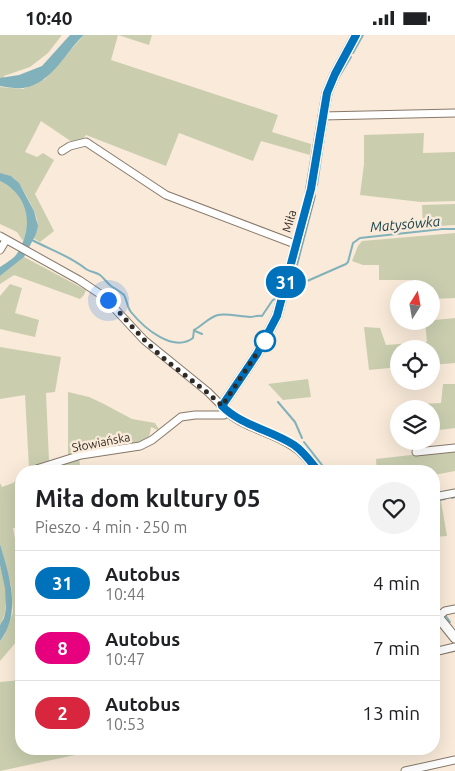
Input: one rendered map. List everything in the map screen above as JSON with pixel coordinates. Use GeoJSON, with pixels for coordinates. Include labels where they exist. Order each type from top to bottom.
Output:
{"type":"FeatureCollection","features":[{"type":"Feature","properties":{"kind":"street","name":"Miła"},"geometry":{"type":"LineString","coordinates":[[224,409],[271,328],[280,308],[311,189],[322,116],[329,87],[356,35]]}},
{"type":"Feature","properties":{"kind":"street"},"geometry":{"type":"LineString","coordinates":[[322,116],[455,113]]}},
{"type":"Feature","properties":{"kind":"street"},"geometry":{"type":"LineString","coordinates":[[62,151],[70,146],[86,143],[166,195],[296,244]]}},
{"type":"Feature","properties":{"kind":"street"},"geometry":{"type":"LineString","coordinates":[[0,250],[6,239],[85,283],[103,296],[144,340],[168,362],[208,392],[224,409],[238,419],[294,445],[313,465]]}},
{"type":"Feature","properties":{"kind":"street","name":"Słowiańska"},"geometry":{"type":"LineString","coordinates":[[49,465],[81,455],[140,446],[152,440],[181,417],[196,415],[219,416],[224,415],[224,409]]}},
{"type":"Feature","properties":{"kind":"street"},"geometry":{"type":"LineString","coordinates":[[416,451],[455,447]]}},
{"type":"Feature","properties":{"kind":"street"},"geometry":{"type":"LineString","coordinates":[[440,496],[455,493]]}},
{"type":"Feature","properties":{"kind":"street"},"geometry":{"type":"LineString","coordinates":[[440,613],[455,609]]}},
{"type":"Feature","properties":{"kind":"street"},"geometry":{"type":"LineString","coordinates":[[440,619],[455,637]]}},
{"type":"Feature","properties":{"kind":"street"},"geometry":{"type":"LineString","coordinates":[[440,651],[455,647]]}},
{"type":"Feature","properties":{"kind":"street"},"geometry":{"type":"LineString","coordinates":[[405,771],[455,760]]}},
{"type":"Feature","properties":{"kind":"green space"},"geometry":{"type":"Polygon","coordinates":[[[0,35],[62,35],[48,53],[30,67],[4,76],[4,79],[0,78],[0,35]]]}},
{"type":"Feature","properties":{"kind":"green space"},"geometry":{"type":"Polygon","coordinates":[[[84,35],[118,35],[111,60],[278,115],[272,132],[311,144],[310,155],[261,141],[253,161],[179,133],[166,166],[86,135],[75,144],[41,121],[25,152],[37,157],[43,153],[54,160],[35,194],[54,231],[40,242],[33,238],[37,219],[26,196],[15,179],[0,173],[0,87],[23,89],[45,79],[84,35]]]}},
{"type":"Feature","properties":{"kind":"green space"},"geometry":{"type":"Polygon","coordinates":[[[118,35],[152,35],[149,45],[118,35]]]}},
{"type":"Feature","properties":{"kind":"green space"},"geometry":{"type":"Polygon","coordinates":[[[424,133],[423,153],[455,152],[455,201],[421,202],[360,195],[364,164],[364,135],[424,133]]]}},
{"type":"Feature","properties":{"kind":"green space"},"geometry":{"type":"Polygon","coordinates":[[[0,181],[17,192],[24,203],[28,223],[23,241],[17,232],[0,224],[0,181]]]}},
{"type":"Feature","properties":{"kind":"green space"},"geometry":{"type":"Polygon","coordinates":[[[455,204],[455,225],[423,227],[422,205],[455,204]]]}},
{"type":"Feature","properties":{"kind":"green space"},"geometry":{"type":"Polygon","coordinates":[[[455,233],[455,298],[440,299],[440,280],[379,280],[379,265],[363,265],[352,261],[362,241],[455,233]]]}},
{"type":"Feature","properties":{"kind":"green space"},"geometry":{"type":"Polygon","coordinates":[[[24,257],[86,290],[84,295],[80,299],[14,275],[0,284],[0,276],[24,257]]]}},
{"type":"Feature","properties":{"kind":"green space"},"geometry":{"type":"Polygon","coordinates":[[[10,284],[22,288],[15,313],[39,320],[35,337],[0,329],[0,296],[10,284]]]}},
{"type":"Feature","properties":{"kind":"green space"},"geometry":{"type":"Polygon","coordinates":[[[455,318],[455,363],[440,364],[440,340],[427,340],[426,330],[440,330],[440,320],[455,318]]]}},
{"type":"Feature","properties":{"kind":"green space"},"geometry":{"type":"Polygon","coordinates":[[[364,327],[380,328],[386,345],[390,345],[390,368],[369,370],[364,327]]]}},
{"type":"Feature","properties":{"kind":"green space"},"geometry":{"type":"Polygon","coordinates":[[[0,347],[61,357],[55,392],[46,393],[49,461],[38,465],[29,465],[25,395],[0,399],[0,347]]]}},
{"type":"Feature","properties":{"kind":"green space"},"geometry":{"type":"Polygon","coordinates":[[[308,379],[311,397],[283,400],[268,384],[308,379]]]}},
{"type":"Feature","properties":{"kind":"green space"},"geometry":{"type":"Polygon","coordinates":[[[443,384],[455,384],[455,428],[440,430],[443,384]]]}},
{"type":"Feature","properties":{"kind":"green space"},"geometry":{"type":"Polygon","coordinates":[[[68,392],[89,397],[132,419],[155,423],[160,431],[151,427],[149,438],[140,443],[68,455],[68,392]]]}},
{"type":"Feature","properties":{"kind":"green space"},"geometry":{"type":"Polygon","coordinates":[[[455,450],[455,471],[440,474],[440,465],[376,465],[376,459],[455,450]]]}},
{"type":"Feature","properties":{"kind":"green space"},"geometry":{"type":"Polygon","coordinates":[[[79,458],[80,465],[56,465],[79,458]]]}},
{"type":"Feature","properties":{"kind":"green space"},"geometry":{"type":"Polygon","coordinates":[[[15,481],[15,528],[13,528],[15,539],[15,643],[0,661],[0,641],[4,636],[13,612],[11,585],[0,544],[0,483],[2,487],[15,481]]]}},
{"type":"Feature","properties":{"kind":"green space"},"geometry":{"type":"Polygon","coordinates":[[[441,501],[447,536],[440,537],[441,501]]]}},
{"type":"Feature","properties":{"kind":"green space"},"geometry":{"type":"Polygon","coordinates":[[[0,565],[4,580],[6,603],[0,625],[0,565]]]}},
{"type":"Feature","properties":{"kind":"green space"},"geometry":{"type":"Polygon","coordinates":[[[15,681],[15,755],[75,755],[0,771],[0,682],[15,681]]]}},
{"type":"Feature","properties":{"kind":"water"},"geometry":{"type":"Polygon","coordinates":[[[70,35],[84,35],[50,74],[42,80],[23,88],[0,86],[0,78],[19,75],[42,66],[70,35]]]}},
{"type":"Feature","properties":{"kind":"water"},"geometry":{"type":"Polygon","coordinates":[[[0,173],[11,176],[19,183],[34,211],[38,226],[24,257],[0,276],[0,267],[15,256],[23,242],[27,222],[23,203],[10,187],[0,181],[0,173]]]}},
{"type":"Feature","properties":{"kind":"water"},"geometry":{"type":"Polygon","coordinates":[[[0,544],[10,581],[12,606],[7,630],[0,641],[0,625],[6,608],[5,588],[0,565],[0,544]]]}},
{"type":"Feature","properties":{"kind":"waterway"},"geometry":{"type":"LineString","coordinates":[[353,53],[363,35]]}},
{"type":"Feature","properties":{"kind":"waterway"},"geometry":{"type":"LineString","coordinates":[[334,85],[351,57]]}},
{"type":"Feature","properties":{"kind":"waterway"},"geometry":{"type":"LineString","coordinates":[[328,110],[332,92]]}},
{"type":"Feature","properties":{"kind":"waterway"},"geometry":{"type":"LineString","coordinates":[[317,185],[326,124]]}},
{"type":"Feature","properties":{"kind":"waterway"},"geometry":{"type":"LineString","coordinates":[[291,288],[315,196]]}},
{"type":"Feature","properties":{"kind":"waterway","name":"Matysówka"},"geometry":{"type":"LineString","coordinates":[[289,289],[346,264],[353,243],[360,238],[455,229]]}},
{"type":"Feature","properties":{"kind":"waterway","name":"Matysówka"},"geometry":{"type":"LineString","coordinates":[[32,240],[100,275],[124,295],[130,310],[143,325],[168,341],[177,343],[193,338],[194,330],[218,315],[262,316],[272,301],[278,296]]}},
{"type":"Feature","properties":{"kind":"waterway","name":"Matysówka"},"geometry":{"type":"LineString","coordinates":[[195,331],[202,334]]}},
{"type":"Feature","properties":{"kind":"waterway"},"geometry":{"type":"LineString","coordinates":[[278,402],[295,422],[302,438]]}},
{"type":"Feature","properties":{"kind":"waterway"},"geometry":{"type":"LineString","coordinates":[[304,442],[322,465]]}},
{"type":"Feature","properties":{"kind":"waterway"},"geometry":{"type":"LineString","coordinates":[[440,500],[445,499]]}},
{"type":"Feature","properties":{"kind":"waterway"},"geometry":{"type":"LineString","coordinates":[[445,615],[450,622]]}},
{"type":"Feature","properties":{"kind":"bus line","name":"31"},"geometry":{"type":"LineString","coordinates":[[313,465],[294,445],[238,419],[227,412],[222,406],[257,354],[277,316],[311,189],[324,103],[335,74],[356,35]]}},
{"type":"Feature","properties":{"kind":"route"},"geometry":{"type":"LineString","coordinates":[[108,300],[144,340],[168,362],[208,392],[222,406],[265,341]]}}]}
